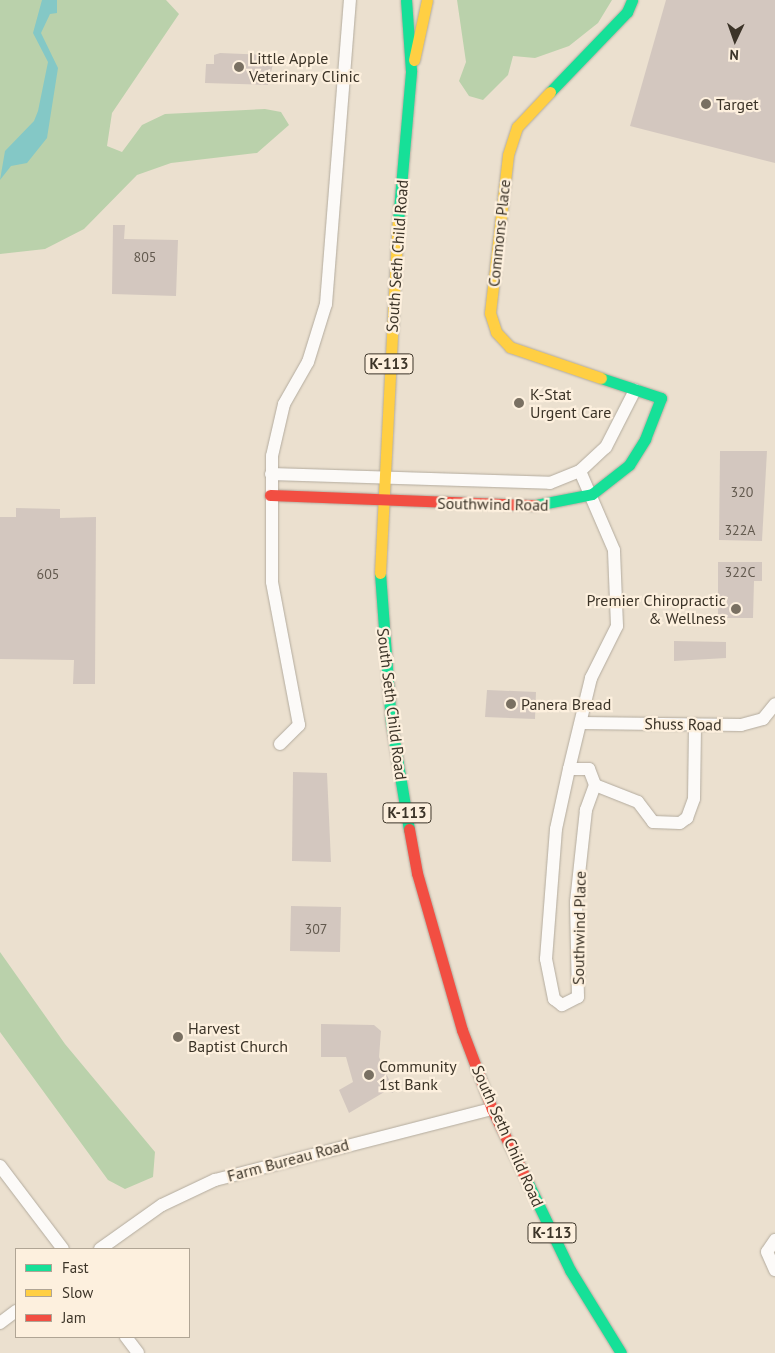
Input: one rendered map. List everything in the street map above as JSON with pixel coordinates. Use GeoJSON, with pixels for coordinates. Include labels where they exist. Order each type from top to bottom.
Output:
{"type":"FeatureCollection","features":[{"type":"Feature","properties":{"kind":"main road","name":"South Seth Child Road"},"geometry":{"type":"LineString","coordinates":[[406,0],[411,71],[382,501],[382,628],[391,722],[417,873],[462,1030],[492,1109],[570,1270],[622,1353]]}},
{"type":"Feature","properties":{"kind":"main road","name":"South Seth Child Road"},"geometry":{"type":"LineString","coordinates":[[411,71],[428,0]]}},
{"type":"Feature","properties":{"kind":"main road","name":"Commons Place"},"geometry":{"type":"LineString","coordinates":[[632,0],[627,12],[517,127],[508,155],[490,313],[496,332],[510,347],[661,398]]}},
{"type":"Feature","properties":{"kind":"main road","name":"Southwind Road"},"geometry":{"type":"LineString","coordinates":[[270,495],[531,507],[564,504],[592,494],[634,459],[661,398]]}},
{"type":"Feature","properties":{"kind":"street"},"geometry":{"type":"LineString","coordinates":[[280,744],[299,725],[272,582],[271,474],[275,432],[284,404],[308,362],[326,304],[350,0]]}},
{"type":"Feature","properties":{"kind":"street","name":"Southwind Road"},"geometry":{"type":"LineString","coordinates":[[271,474],[532,484],[550,483],[580,471],[616,434],[635,390]]}},
{"type":"Feature","properties":{"kind":"street","name":"Southwind Place"},"geometry":{"type":"LineString","coordinates":[[580,471],[592,494],[614,550],[617,626],[591,678],[556,829],[547,911],[549,981],[554,998],[562,1005],[578,997],[576,902],[586,810],[595,785]]}},
{"type":"Feature","properties":{"kind":"street","name":"Shuss Road"},"geometry":{"type":"LineString","coordinates":[[581,723],[741,725],[774,710]]}},
{"type":"Feature","properties":{"kind":"street"},"geometry":{"type":"LineString","coordinates":[[569,769],[589,769],[595,785],[638,802],[653,822],[680,823],[687,818],[694,799],[696,725]]}},
{"type":"Feature","properties":{"kind":"street","name":"Farm Bureau Road"},"geometry":{"type":"LineString","coordinates":[[101,1248],[162,1205],[215,1180],[492,1109]]}},
{"type":"Feature","properties":{"kind":"street"},"geometry":{"type":"LineString","coordinates":[[0,1166],[62,1248]]}},
{"type":"Feature","properties":{"kind":"street"},"geometry":{"type":"LineString","coordinates":[[775,1240],[767,1252],[775,1270]]}},
{"type":"Feature","properties":{"kind":"street"},"geometry":{"type":"LineString","coordinates":[[0,1323],[15,1312]]}},
{"type":"Feature","properties":{"kind":"street"},"geometry":{"type":"LineString","coordinates":[[127,1338],[138,1353]]}},
{"type":"Feature","properties":{"kind":"green space"},"geometry":{"type":"Polygon","coordinates":[[[0,0],[166,0],[179,14],[112,113],[107,146],[122,152],[142,125],[165,114],[265,109],[281,112],[289,125],[257,153],[171,163],[137,175],[84,229],[45,249],[0,254],[0,0]]]}},
{"type":"Feature","properties":{"kind":"green space"},"geometry":{"type":"Polygon","coordinates":[[[457,0],[612,0],[598,23],[569,46],[535,58],[513,56],[508,75],[483,100],[469,96],[459,81],[466,62],[457,0]]]}},
{"type":"Feature","properties":{"kind":"green space"},"geometry":{"type":"Polygon","coordinates":[[[0,952],[65,1044],[155,1152],[153,1177],[125,1189],[108,1180],[0,1032],[0,952]]]}},
{"type":"Feature","properties":{"kind":"water"},"geometry":{"type":"Polygon","coordinates":[[[42,0],[57,0],[57,13],[50,14],[41,33],[58,68],[47,138],[27,163],[11,166],[0,180],[5,151],[34,121],[38,111],[48,62],[33,33],[42,0]]]}},
{"type":"Feature","properties":{"kind":"building","name":"Target"},"geometry":{"type":"Polygon","coordinates":[[[666,0],[775,0],[775,163],[630,126],[666,0]]]}},
{"type":"Feature","properties":{"kind":"building","name":"Little Apple Veterinary Clinic"},"geometry":{"type":"Polygon","coordinates":[[[220,53],[268,55],[268,64],[273,64],[268,85],[205,83],[206,64],[214,64],[214,55],[220,53]]]}},
{"type":"Feature","properties":{"kind":"building"},"geometry":{"type":"Polygon","coordinates":[[[113,225],[125,225],[124,239],[178,240],[176,296],[112,294],[113,225]]]}},
{"type":"Feature","properties":{"kind":"building"},"geometry":{"type":"Polygon","coordinates":[[[720,451],[767,451],[762,541],[719,540],[720,451]]]}},
{"type":"Feature","properties":{"kind":"building"},"geometry":{"type":"Polygon","coordinates":[[[16,508],[60,509],[60,518],[96,517],[95,684],[73,684],[74,660],[0,659],[0,517],[16,517],[16,508]]]}},
{"type":"Feature","properties":{"kind":"building"},"geometry":{"type":"Polygon","coordinates":[[[718,562],[762,562],[762,581],[754,581],[753,618],[718,618],[718,562]]]}},
{"type":"Feature","properties":{"kind":"building"},"geometry":{"type":"Polygon","coordinates":[[[674,641],[726,642],[726,658],[674,661],[674,641]]]}},
{"type":"Feature","properties":{"kind":"building","name":"Panera Bread"},"geometry":{"type":"Polygon","coordinates":[[[487,690],[536,692],[535,719],[485,717],[487,690]]]}},
{"type":"Feature","properties":{"kind":"building"},"geometry":{"type":"Polygon","coordinates":[[[293,772],[327,773],[331,862],[292,861],[293,772]]]}},
{"type":"Feature","properties":{"kind":"building"},"geometry":{"type":"Polygon","coordinates":[[[291,906],[341,907],[340,952],[290,951],[291,906]]]}},
{"type":"Feature","properties":{"kind":"building","name":"Community 1st Bank"},"geometry":{"type":"Polygon","coordinates":[[[321,1024],[374,1025],[381,1031],[379,1057],[390,1082],[396,1084],[393,1093],[386,1091],[349,1113],[339,1090],[353,1082],[346,1057],[321,1057],[321,1024]]]}},
{"type":"Feature","properties":{"kind":"traffic: fast"},"geometry":{"type":"LineString","coordinates":[[398,221],[411,71],[406,0]]}},
{"type":"Feature","properties":{"kind":"traffic: fast"},"geometry":{"type":"LineString","coordinates":[[550,92],[627,12],[632,0]]}},
{"type":"Feature","properties":{"kind":"traffic: fast"},"geometry":{"type":"LineString","coordinates":[[536,505],[592,494],[629,465],[645,439],[661,398],[601,378]]}},
{"type":"Feature","properties":{"kind":"traffic: fast"},"geometry":{"type":"LineString","coordinates":[[380,573],[391,722],[409,829]]}},
{"type":"Feature","properties":{"kind":"traffic: fast"},"geometry":{"type":"LineString","coordinates":[[527,1181],[570,1270],[621,1353]]}},
{"type":"Feature","properties":{"kind":"traffic: slow"},"geometry":{"type":"LineString","coordinates":[[414,60],[427,0]]}},
{"type":"Feature","properties":{"kind":"traffic: slow"},"geometry":{"type":"LineString","coordinates":[[550,92],[517,127],[508,155],[490,313],[496,332],[510,347],[601,378]]}},
{"type":"Feature","properties":{"kind":"traffic: slow"},"geometry":{"type":"LineString","coordinates":[[380,573],[398,221]]}},
{"type":"Feature","properties":{"kind":"traffic: jam"},"geometry":{"type":"LineString","coordinates":[[270,495],[536,505]]}},
{"type":"Feature","properties":{"kind":"traffic: jam"},"geometry":{"type":"LineString","coordinates":[[409,829],[417,873],[462,1030],[492,1109],[527,1181]]}},
{"type":"Feature","properties":{"kind":"place","name":"Little Apple Veterinary Clinic"},"geometry":{"type":"Point","coordinates":[239,67]}},
{"type":"Feature","properties":{"kind":"place","name":"Target"},"geometry":{"type":"Point","coordinates":[706,104]}},
{"type":"Feature","properties":{"kind":"place","name":"K-Stat Urgent Care"},"geometry":{"type":"Point","coordinates":[519,403]}},
{"type":"Feature","properties":{"kind":"place","name":"Premier Chiropractic & Wellness"},"geometry":{"type":"Point","coordinates":[736,609]}},
{"type":"Feature","properties":{"kind":"place","name":"Panera Bread"},"geometry":{"type":"Point","coordinates":[511,704]}},
{"type":"Feature","properties":{"kind":"place","name":"Harvest Baptist Church"},"geometry":{"type":"Point","coordinates":[178,1037]}},
{"type":"Feature","properties":{"kind":"place","name":"Community 1st Bank"},"geometry":{"type":"Point","coordinates":[369,1075]}}]}
